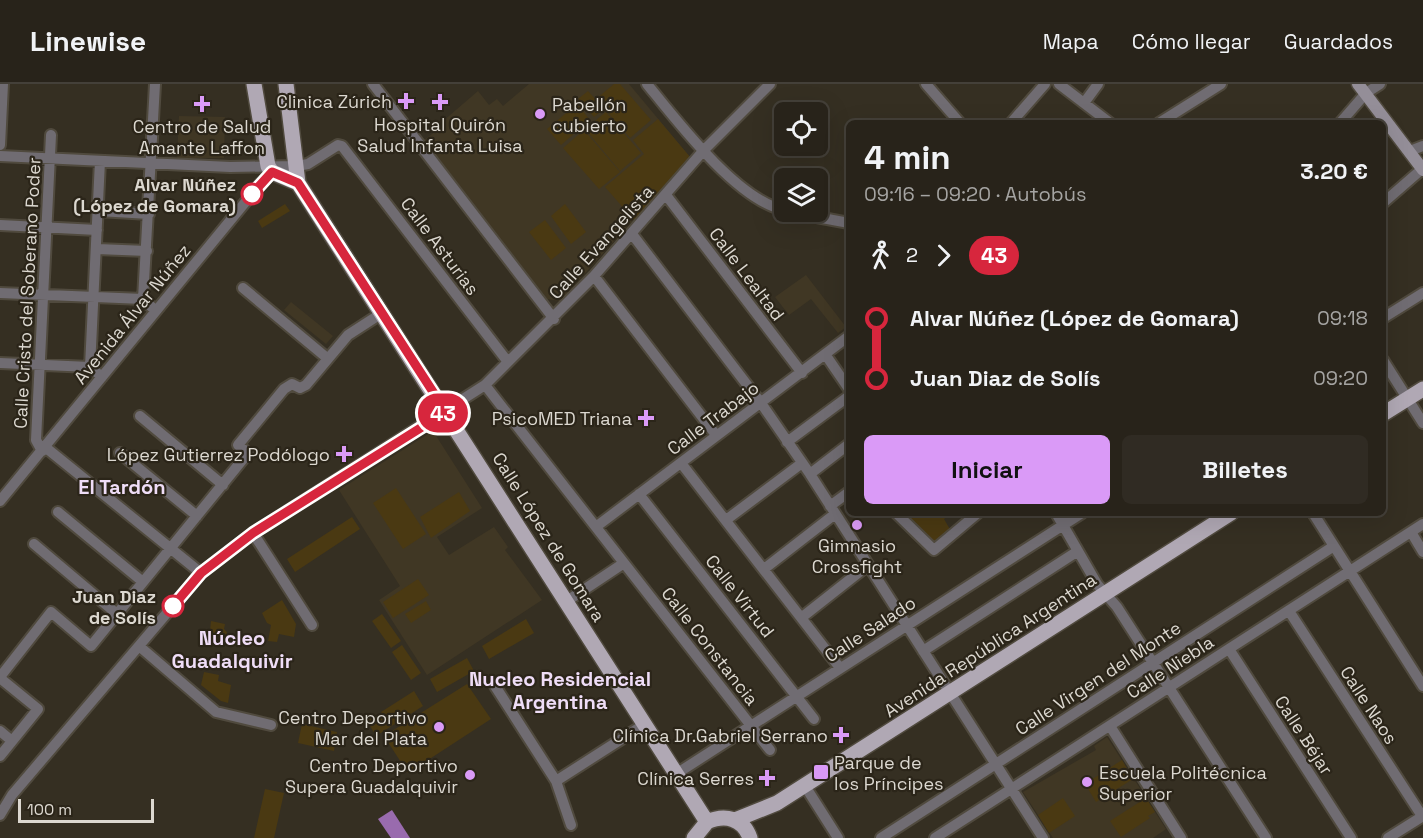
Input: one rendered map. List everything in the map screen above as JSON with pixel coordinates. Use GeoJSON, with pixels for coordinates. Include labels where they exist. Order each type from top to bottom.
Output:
{"type":"FeatureCollection","features":[{"type":"Feature","properties":{"kind":"main road"},"geometry":{"type":"LineString","coordinates":[[254,84],[273,168],[298,183]]}},
{"type":"Feature","properties":{"kind":"main road"},"geometry":{"type":"LineString","coordinates":[[286,84],[298,183]]}},
{"type":"Feature","properties":{"kind":"main road"},"geometry":{"type":"LineString","coordinates":[[1362,89],[1422,166]]}},
{"type":"Feature","properties":{"kind":"main road","name":"Calle López de Gomara"},"geometry":{"type":"LineString","coordinates":[[298,183],[707,822]]}},
{"type":"Feature","properties":{"kind":"main road"},"geometry":{"type":"LineString","coordinates":[[1386,412],[1423,389]]}},
{"type":"Feature","properties":{"kind":"main road","name":"Avenida República Argentina"},"geometry":{"type":"LineString","coordinates":[[707,822],[716,818],[735,820],[769,809],[952,694],[1226,516]]}},
{"type":"Feature","properties":{"kind":"main road","name":"Avenida República Argentina"},"geometry":{"type":"LineString","coordinates":[[751,838],[769,809]]}},
{"type":"Feature","properties":{"kind":"main road"},"geometry":{"type":"LineString","coordinates":[[735,820],[743,825],[751,838]]}},
{"type":"Feature","properties":{"kind":"main road"},"geometry":{"type":"LineString","coordinates":[[694,838],[707,822]]}},
{"type":"Feature","properties":{"kind":"street"},"geometry":{"type":"LineString","coordinates":[[0,145],[3,84]]}},
{"type":"Feature","properties":{"kind":"street"},"geometry":{"type":"LineString","coordinates":[[143,299],[155,84]]}},
{"type":"Feature","properties":{"kind":"street"},"geometry":{"type":"LineString","coordinates":[[373,84],[554,319]]}},
{"type":"Feature","properties":{"kind":"street"},"geometry":{"type":"LineString","coordinates":[[647,84],[704,150],[741,185],[774,207]]}},
{"type":"Feature","properties":{"kind":"street"},"geometry":{"type":"LineString","coordinates":[[926,84],[957,120]]}},
{"type":"Feature","properties":{"kind":"street"},"geometry":{"type":"LineString","coordinates":[[1014,120],[1045,84]]}},
{"type":"Feature","properties":{"kind":"street"},"geometry":{"type":"LineString","coordinates":[[1059,84],[1106,120]]}},
{"type":"Feature","properties":{"kind":"street"},"geometry":{"type":"LineString","coordinates":[[1084,103],[1098,84]]}},
{"type":"Feature","properties":{"kind":"street"},"geometry":{"type":"LineString","coordinates":[[1164,120],[1221,84]]}},
{"type":"Feature","properties":{"kind":"street"},"geometry":{"type":"LineString","coordinates":[[1342,120],[1362,89],[1380,84]]}},
{"type":"Feature","properties":{"kind":"street","name":"Calle Evangelista"},"geometry":{"type":"LineString","coordinates":[[0,815],[12,795],[201,573],[253,533],[485,385],[554,319],[765,85]]}},
{"type":"Feature","properties":{"kind":"street","name":"Calle Cristo del Soberano Poder"},"geometry":{"type":"LineString","coordinates":[[44,449],[36,440],[51,135]]}},
{"type":"Feature","properties":{"kind":"street","name":"Avenida Álvar Núñez"},"geometry":{"type":"LineString","coordinates":[[0,501],[273,168],[296,160],[308,164],[338,145],[346,149]]}},
{"type":"Feature","properties":{"kind":"street"},"geometry":{"type":"LineString","coordinates":[[1410,151],[1423,146]]}},
{"type":"Feature","properties":{"kind":"street","name":"Calle Asturias"},"geometry":{"type":"LineString","coordinates":[[346,149],[508,362]]}},
{"type":"Feature","properties":{"kind":"street"},"geometry":{"type":"LineString","coordinates":[[0,156],[273,168]]}},
{"type":"Feature","properties":{"kind":"street"},"geometry":{"type":"LineString","coordinates":[[90,367],[100,161]]}},
{"type":"Feature","properties":{"kind":"street"},"geometry":{"type":"LineString","coordinates":[[1386,200],[1422,166]]}},
{"type":"Feature","properties":{"kind":"street","name":"Calle Lealtad"},"geometry":{"type":"LineString","coordinates":[[666,195],[802,373]]}},
{"type":"Feature","properties":{"kind":"street"},"geometry":{"type":"LineString","coordinates":[[99,211],[148,214]]}},
{"type":"Feature","properties":{"kind":"street"},"geometry":{"type":"LineString","coordinates":[[828,219],[846,222]]}},
{"type":"Feature","properties":{"kind":"street"},"geometry":{"type":"LineString","coordinates":[[0,225],[97,230]]}},
{"type":"Feature","properties":{"kind":"street"},"geometry":{"type":"LineString","coordinates":[[632,234],[760,403],[810,474],[1043,838]]}},
{"type":"Feature","properties":{"kind":"street"},"geometry":{"type":"LineString","coordinates":[[97,249],[147,251]]}},
{"type":"Feature","properties":{"kind":"street"},"geometry":{"type":"LineString","coordinates":[[594,276],[716,435]]}},
{"type":"Feature","properties":{"kind":"street"},"geometry":{"type":"LineString","coordinates":[[243,288],[327,358]]}},
{"type":"Feature","properties":{"kind":"street"},"geometry":{"type":"LineString","coordinates":[[0,293],[43,293],[94,298],[143,299],[156,311]]}},
{"type":"Feature","properties":{"kind":"street"},"geometry":{"type":"LineString","coordinates":[[1386,316],[1423,293]]}},
{"type":"Feature","properties":{"kind":"street"},"geometry":{"type":"LineString","coordinates":[[0,756],[38,709],[0,677],[51,612],[91,646],[248,453],[238,445],[284,389],[306,384],[348,335],[382,313]]}},
{"type":"Feature","properties":{"kind":"street","name":"Calle Trabajo"},"geometry":{"type":"LineString","coordinates":[[597,526],[846,338]]}},
{"type":"Feature","properties":{"kind":"street"},"geometry":{"type":"LineString","coordinates":[[825,354],[846,385]]}},
{"type":"Feature","properties":{"kind":"street"},"geometry":{"type":"LineString","coordinates":[[0,363],[90,367],[102,377]]}},
{"type":"Feature","properties":{"kind":"street"},"geometry":{"type":"LineString","coordinates":[[1386,365],[1423,423]]}},
{"type":"Feature","properties":{"kind":"street","name":"Calle Constancia"},"geometry":{"type":"LineString","coordinates":[[485,385],[770,750]]}},
{"type":"Feature","properties":{"kind":"street"},"geometry":{"type":"LineString","coordinates":[[788,442],[846,398]]}},
{"type":"Feature","properties":{"kind":"street"},"geometry":{"type":"LineString","coordinates":[[140,416],[223,485]]}},
{"type":"Feature","properties":{"kind":"street"},"geometry":{"type":"LineString","coordinates":[[810,474],[846,446]]}},
{"type":"Feature","properties":{"kind":"street"},"geometry":{"type":"LineString","coordinates":[[44,449],[201,573]]}},
{"type":"Feature","properties":{"kind":"street"},"geometry":{"type":"LineString","coordinates":[[120,453],[197,516]]}},
{"type":"Feature","properties":{"kind":"street"},"geometry":{"type":"LineString","coordinates":[[681,463],[840,668]]}},
{"type":"Feature","properties":{"kind":"street"},"geometry":{"type":"LineString","coordinates":[[726,520],[802,463]]}},
{"type":"Feature","properties":{"kind":"street","name":"Calle Virtud"},"geometry":{"type":"LineString","coordinates":[[639,494],[814,719]]}},
{"type":"Feature","properties":{"kind":"street"},"geometry":{"type":"LineString","coordinates":[[764,569],[833,510],[846,495]]}},
{"type":"Feature","properties":{"kind":"street"},"geometry":{"type":"LineString","coordinates":[[58,512],[143,582]]}},
{"type":"Feature","properties":{"kind":"street"},"geometry":{"type":"LineString","coordinates":[[899,516],[934,550],[974,516]]}},
{"type":"Feature","properties":{"kind":"street"},"geometry":{"type":"LineString","coordinates":[[1058,516],[1078,551],[1266,838]]}},
{"type":"Feature","properties":{"kind":"street","name":"Calle Salado"},"geometry":{"type":"LineString","coordinates":[[676,774],[1078,516]]}},
{"type":"Feature","properties":{"kind":"street"},"geometry":{"type":"LineString","coordinates":[[1315,516],[1423,686]]}},
{"type":"Feature","properties":{"kind":"street","name":"Calle Niebla"},"geometry":{"type":"LineString","coordinates":[[938,837],[1423,524]]}},
{"type":"Feature","properties":{"kind":"street"},"geometry":{"type":"LineString","coordinates":[[1411,532],[1423,552]]}},
{"type":"Feature","properties":{"kind":"street"},"geometry":{"type":"LineString","coordinates":[[253,533],[312,625]]}},
{"type":"Feature","properties":{"kind":"street"},"geometry":{"type":"LineString","coordinates":[[34,544],[117,614]]}},
{"type":"Feature","properties":{"kind":"street","name":"Calle Virgen del Monte"},"geometry":{"type":"LineString","coordinates":[[881,838],[1334,546]]}},
{"type":"Feature","properties":{"kind":"street"},"geometry":{"type":"LineString","coordinates":[[923,651],[1078,551]]}},
{"type":"Feature","properties":{"kind":"street"},"geometry":{"type":"LineString","coordinates":[[567,601],[624,563]]}},
{"type":"Feature","properties":{"kind":"street"},"geometry":{"type":"LineString","coordinates":[[801,618],[867,566]]}},
{"type":"Feature","properties":{"kind":"street","name":"Calle Naos"},"geometry":{"type":"LineString","coordinates":[[1289,611],[1422,816]]}},
{"type":"Feature","properties":{"kind":"street"},"geometry":{"type":"LineString","coordinates":[[139,646],[216,712],[272,725]]}},
{"type":"Feature","properties":{"kind":"street","name":"Calle Béjar"},"geometry":{"type":"LineString","coordinates":[[1229,649],[1351,838]]}},
{"type":"Feature","properties":{"kind":"street"},"geometry":{"type":"LineString","coordinates":[[495,686],[556,781],[571,825]]}},
{"type":"Feature","properties":{"kind":"street"},"geometry":{"type":"LineString","coordinates":[[556,781],[645,724]]}},
{"type":"Feature","properties":{"kind":"street"},"geometry":{"type":"LineString","coordinates":[[1110,726],[1182,838]]}},
{"type":"Feature","properties":{"kind":"street"},"geometry":{"type":"LineString","coordinates":[[0,731],[12,741]]}},
{"type":"Feature","properties":{"kind":"street"},"geometry":{"type":"LineString","coordinates":[[805,786],[838,838]]}},
{"type":"Feature","properties":{"kind":"street"},"geometry":{"type":"LineString","coordinates":[[1388,838],[1422,816]]}},
{"type":"Feature","properties":{"kind":"shaded area"},"geometry":{"type":"Polygon","coordinates":[[[529,84],[629,84],[690,157],[560,301],[547,299],[424,140],[444,125],[442,122],[478,91],[489,105],[497,99],[503,106],[529,84]]]}},
{"type":"Feature","properties":{"kind":"shaded area"},"geometry":{"type":"Polygon","coordinates":[[[614,84],[620,84],[651,120],[630,138],[596,99],[614,84]]]}},
{"type":"Feature","properties":{"kind":"shaded area"},"geometry":{"type":"Polygon","coordinates":[[[588,91],[604,109],[594,117],[578,99],[588,91]]]}},
{"type":"Feature","properties":{"kind":"shaded area"},"geometry":{"type":"Polygon","coordinates":[[[577,104],[590,120],[561,145],[547,129],[577,104]]]}},
{"type":"Feature","properties":{"kind":"shaded area"},"geometry":{"type":"Polygon","coordinates":[[[606,112],[641,153],[620,171],[585,129],[606,112]]]}},
{"type":"Feature","properties":{"kind":"shaded area"},"geometry":{"type":"Polygon","coordinates":[[[179,116],[225,117],[224,158],[177,158],[179,116]]]}},
{"type":"Feature","properties":{"kind":"shaded area"},"geometry":{"type":"Polygon","coordinates":[[[658,119],[690,157],[634,220],[605,187],[644,154],[633,140],[658,119]]]}},
{"type":"Feature","properties":{"kind":"shaded area"},"geometry":{"type":"Polygon","coordinates":[[[584,130],[620,172],[599,189],[563,148],[584,130]]]}},
{"type":"Feature","properties":{"kind":"shaded area"},"geometry":{"type":"Polygon","coordinates":[[[285,204],[290,211],[262,228],[258,221],[285,204]]]}},
{"type":"Feature","properties":{"kind":"shaded area"},"geometry":{"type":"Polygon","coordinates":[[[565,204],[586,232],[571,244],[551,216],[565,204]]]}},
{"type":"Feature","properties":{"kind":"shaded area"},"geometry":{"type":"Polygon","coordinates":[[[545,220],[566,248],[551,260],[529,232],[545,220]]]}},
{"type":"Feature","properties":{"kind":"shaded area"},"geometry":{"type":"Polygon","coordinates":[[[806,275],[846,327],[838,333],[811,299],[789,315],[775,297],[806,275]]]}},
{"type":"Feature","properties":{"kind":"shaded area"},"geometry":{"type":"Polygon","coordinates":[[[291,302],[333,336],[326,344],[284,310],[291,302]]]}},
{"type":"Feature","properties":{"kind":"shaded area"},"geometry":{"type":"Polygon","coordinates":[[[433,431],[482,508],[437,537],[449,555],[494,527],[508,547],[505,550],[542,600],[427,675],[379,600],[400,586],[339,490],[433,431]]]}},
{"type":"Feature","properties":{"kind":"shaded area"},"geometry":{"type":"Polygon","coordinates":[[[396,488],[426,534],[403,549],[373,503],[396,488]]]}},
{"type":"Feature","properties":{"kind":"shaded area"},"geometry":{"type":"Polygon","coordinates":[[[459,492],[470,511],[431,538],[420,517],[459,492]]]}},
{"type":"Feature","properties":{"kind":"shaded area"},"geometry":{"type":"Polygon","coordinates":[[[903,516],[947,516],[944,519],[951,531],[939,543],[933,543],[903,516]]]}},
{"type":"Feature","properties":{"kind":"shaded area"},"geometry":{"type":"Polygon","coordinates":[[[352,517],[360,529],[295,572],[287,559],[352,517]]]}},
{"type":"Feature","properties":{"kind":"shaded area"},"geometry":{"type":"Polygon","coordinates":[[[418,579],[429,595],[393,618],[383,602],[418,579]]]}},
{"type":"Feature","properties":{"kind":"shaded area"},"geometry":{"type":"Polygon","coordinates":[[[282,600],[296,624],[294,637],[279,634],[277,642],[268,641],[271,625],[267,623],[262,613],[282,600]]]}},
{"type":"Feature","properties":{"kind":"shaded area"},"geometry":{"type":"Polygon","coordinates":[[[426,601],[431,610],[411,623],[405,614],[426,601]]]}},
{"type":"Feature","properties":{"kind":"shaded area"},"geometry":{"type":"Polygon","coordinates":[[[382,614],[401,641],[391,648],[372,621],[382,614]]]}},
{"type":"Feature","properties":{"kind":"shaded area"},"geometry":{"type":"Polygon","coordinates":[[[526,619],[534,633],[489,659],[482,646],[526,619]]]}},
{"type":"Feature","properties":{"kind":"shaded area"},"geometry":{"type":"Polygon","coordinates":[[[211,621],[225,624],[224,629],[227,632],[225,644],[209,641],[211,621]]]}},
{"type":"Feature","properties":{"kind":"shaded area"},"geometry":{"type":"Polygon","coordinates":[[[402,645],[421,673],[411,680],[392,652],[402,645]]]}},
{"type":"Feature","properties":{"kind":"shaded area"},"geometry":{"type":"Polygon","coordinates":[[[467,658],[474,671],[437,692],[430,679],[467,658]]]}},
{"type":"Feature","properties":{"kind":"shaded area"},"geometry":{"type":"Polygon","coordinates":[[[204,672],[219,675],[218,681],[231,685],[228,703],[221,701],[201,685],[204,672]]]}},
{"type":"Feature","properties":{"kind":"shaded area","name":"Centro Deportivo Mar del Plata"},"geometry":{"type":"Polygon","coordinates":[[[467,684],[491,719],[408,773],[384,736],[467,684]]]}},
{"type":"Feature","properties":{"kind":"shaded area"},"geometry":{"type":"Polygon","coordinates":[[[414,691],[423,706],[376,736],[367,721],[373,717],[375,720],[382,715],[381,712],[414,691]]]}},
{"type":"Feature","properties":{"kind":"shaded area"},"geometry":{"type":"Polygon","coordinates":[[[302,724],[337,732],[334,751],[298,743],[302,724]]]}},
{"type":"Feature","properties":{"kind":"shaded area","name":"Escuela Politécnica Superior"},"geometry":{"type":"Polygon","coordinates":[[[1107,737],[1166,829],[1153,838],[1053,838],[1023,792],[1096,750],[1094,746],[1107,737]]]}},
{"type":"Feature","properties":{"kind":"shaded area"},"geometry":{"type":"Polygon","coordinates":[[[1122,760],[1133,779],[1096,802],[1085,784],[1122,760]]]}},
{"type":"Feature","properties":{"kind":"shaded area"},"geometry":{"type":"Polygon","coordinates":[[[265,789],[284,793],[274,838],[254,838],[265,789]]]}},
{"type":"Feature","properties":{"kind":"shaded area"},"geometry":{"type":"Polygon","coordinates":[[[1063,798],[1075,816],[1049,833],[1038,815],[1063,798]]]}},
{"type":"Feature","properties":{"kind":"shaded area"},"geometry":{"type":"Polygon","coordinates":[[[1146,798],[1155,812],[1148,816],[1150,818],[1121,837],[1110,821],[1146,798]]]}},
{"type":"Feature","properties":{"kind":"shaded area"},"geometry":{"type":"Polygon","coordinates":[[[392,810],[410,838],[391,838],[378,819],[392,810]]]}},
{"type":"Feature","properties":{"kind":"bus line","name":"43"},"geometry":{"type":"LineString","coordinates":[[173,606],[201,573],[253,533],[446,412],[298,183],[272,172],[252,194]]}},
{"type":"Feature","properties":{"kind":"place","name":"Clinica Zúrich"},"geometry":{"type":"Point","coordinates":[406,101]}},
{"type":"Feature","properties":{"kind":"place","name":"Hospital Quirón Salud Infanta Luisa"},"geometry":{"type":"Point","coordinates":[440,102]}},
{"type":"Feature","properties":{"kind":"place","name":"Centro de Salud Amante Laffon"},"geometry":{"type":"Point","coordinates":[202,104]}},
{"type":"Feature","properties":{"kind":"place","name":"Pabellón cubierto"},"geometry":{"type":"Point","coordinates":[540,114]}},
{"type":"Feature","properties":{"kind":"place","name":"Alvar Núñez (López de Gomara)"},"geometry":{"type":"Point","coordinates":[252,194]}},
{"type":"Feature","properties":{"kind":"place","name":"PsicoMED Triana"},"geometry":{"type":"Point","coordinates":[646,418]}},
{"type":"Feature","properties":{"kind":"place","name":"López Gutierrez Podólogo"},"geometry":{"type":"Point","coordinates":[344,454]}},
{"type":"Feature","properties":{"kind":"place","name":"Gimnasio Crossfight"},"geometry":{"type":"Point","coordinates":[857,525]}},
{"type":"Feature","properties":{"kind":"place","name":"Juan Diaz de Solís"},"geometry":{"type":"Point","coordinates":[173,606]}},
{"type":"Feature","properties":{"kind":"place","name":"Centro Deportivo Mar del Plata"},"geometry":{"type":"Point","coordinates":[439,727]}},
{"type":"Feature","properties":{"kind":"place","name":"Clínica Dr.Gabriel Serrano"},"geometry":{"type":"Point","coordinates":[841,735]}},
{"type":"Feature","properties":{"kind":"place","name":"Parque de los Príncipes"},"geometry":{"type":"Point","coordinates":[821,772]}},
{"type":"Feature","properties":{"kind":"place","name":"Centro Deportivo Supera Guadalquivir"},"geometry":{"type":"Point","coordinates":[470,775]}},
{"type":"Feature","properties":{"kind":"place","name":"Clínica Serres"},"geometry":{"type":"Point","coordinates":[767,778]}},
{"type":"Feature","properties":{"kind":"place","name":"Escuela Politécnica Superior"},"geometry":{"type":"Point","coordinates":[1087,782]}},
{"type":"Feature","properties":{"kind":"district","name":"El Tardón"},"geometry":{"type":"Point","coordinates":[122,487]}},
{"type":"Feature","properties":{"kind":"district","name":"Núcleo Guadalquivir"},"geometry":{"type":"Point","coordinates":[232,650]}},
{"type":"Feature","properties":{"kind":"district","name":"Nucleo Residencial Argentina"},"geometry":{"type":"Point","coordinates":[560,690]}}]}
